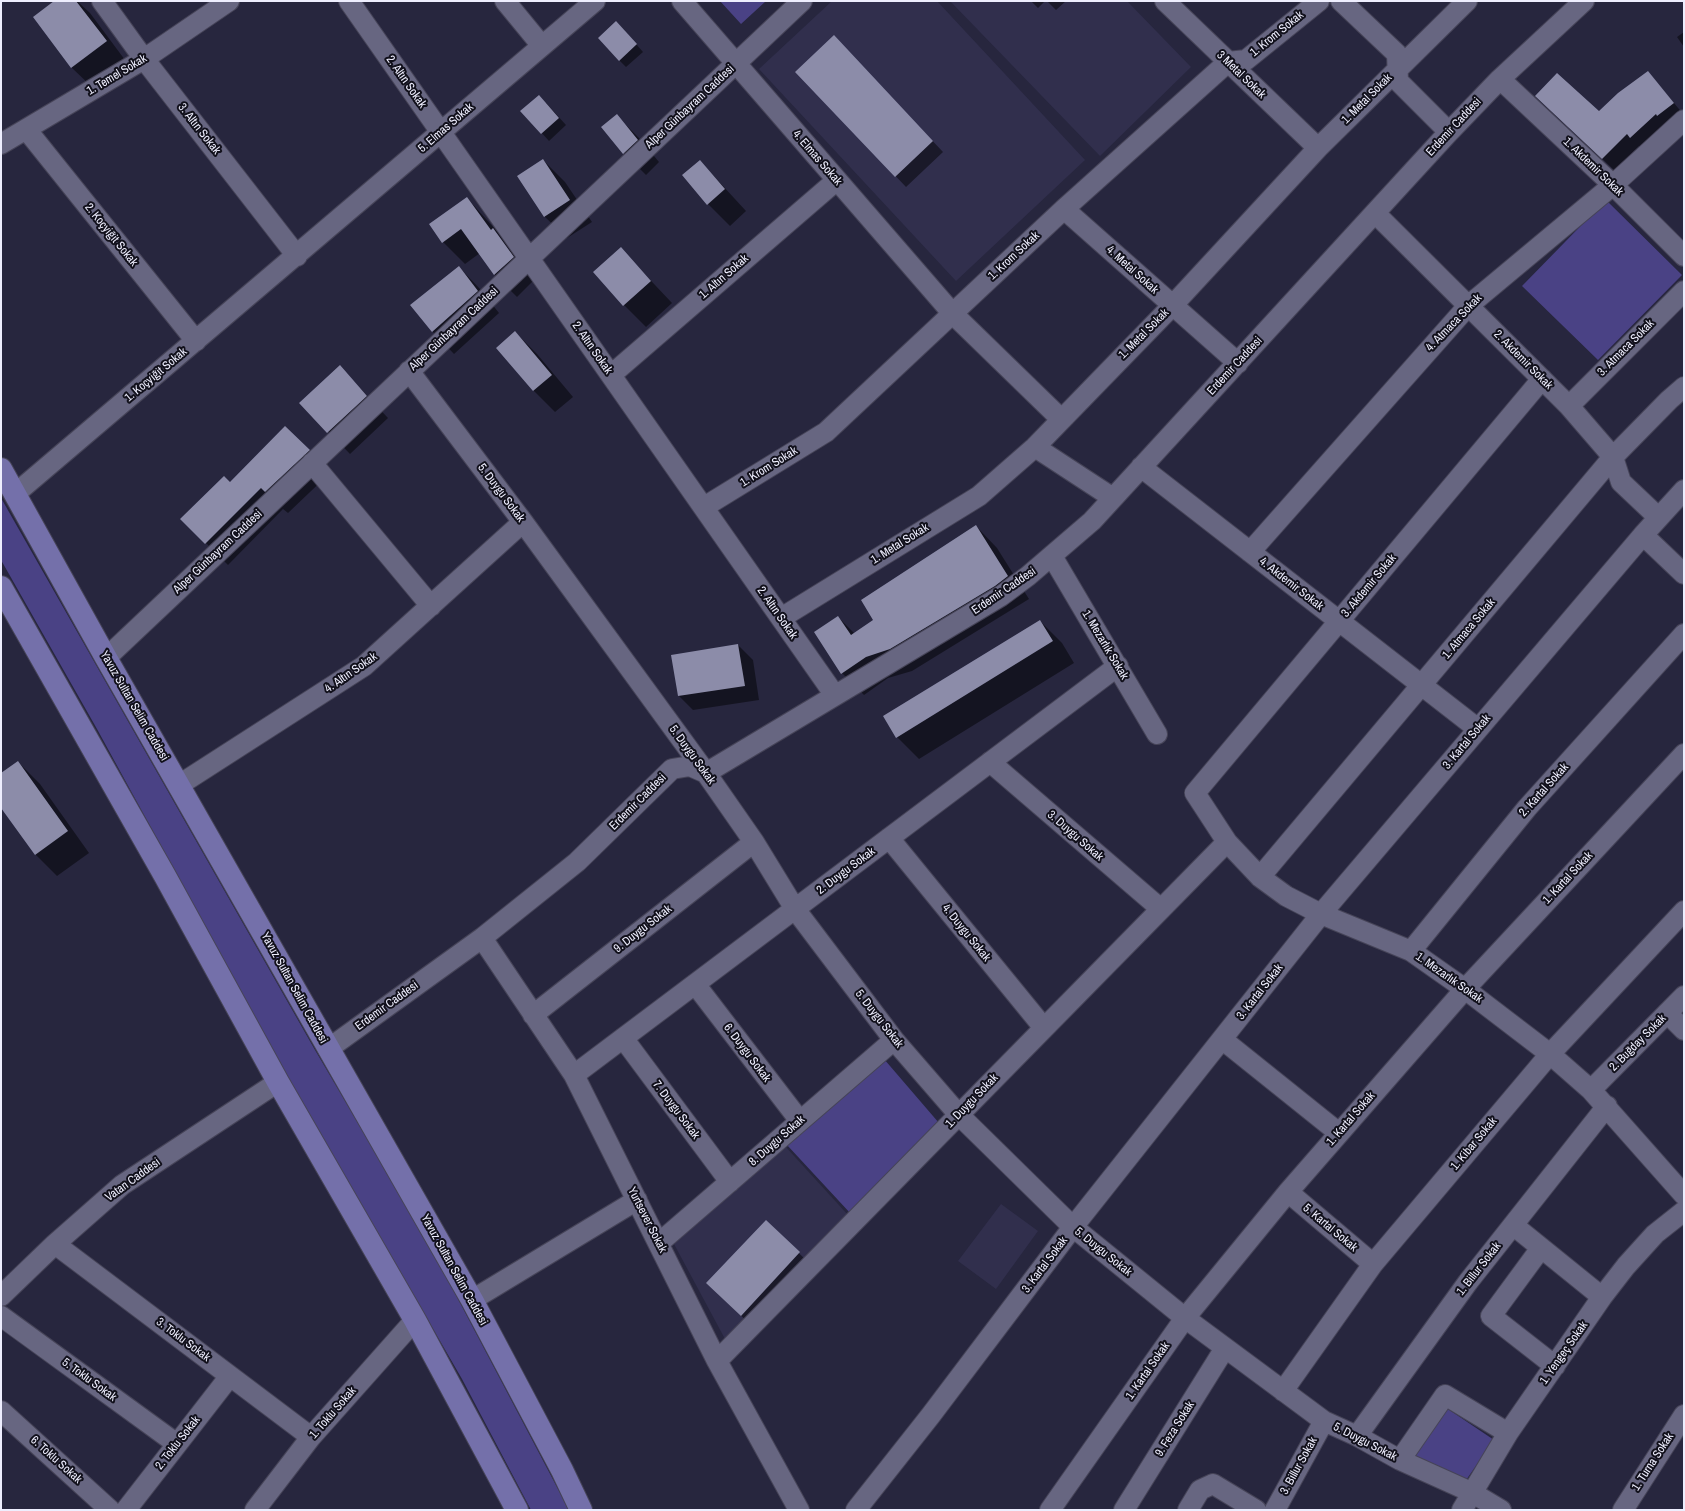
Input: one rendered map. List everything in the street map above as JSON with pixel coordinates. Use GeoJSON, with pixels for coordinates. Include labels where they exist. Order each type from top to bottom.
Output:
{"type":"FeatureCollection","features":[{"type":"Feature","properties":{"kind":"main road","name":"Yavuz Sultan Selim Caddesi"},"geometry":{"type":"LineString","coordinates":[[1,469],[106,658],[472,1300],[562,1470],[581,1510]]}},
{"type":"Feature","properties":{"kind":"main road"},"geometry":{"type":"LineString","coordinates":[[1,587],[165,876],[278,1082],[415,1320],[517,1510]]}},
{"type":"Feature","properties":{"kind":"street","name":"3. Altın Sokak"},"geometry":{"type":"LineString","coordinates":[[102,1],[144,59],[297,256]]}},
{"type":"Feature","properties":{"kind":"street","name":"1. Temel Sokak"},"geometry":{"type":"LineString","coordinates":[[2,142],[144,59],[229,1]]}},
{"type":"Feature","properties":{"kind":"street","name":"2. Altın Sokak"},"geometry":{"type":"LineString","coordinates":[[349,1],[834,694]]}},
{"type":"Feature","properties":{"kind":"street"},"geometry":{"type":"LineString","coordinates":[[505,1],[542,46]]}},
{"type":"Feature","properties":{"kind":"street","name":"5. Elmas Sokak"},"geometry":{"type":"LineString","coordinates":[[297,256],[595,1]]}},
{"type":"Feature","properties":{"kind":"street","name":"4. Elmas Sokak"},"geometry":{"type":"LineString","coordinates":[[682,1],[953,314],[1062,419]]}},
{"type":"Feature","properties":{"kind":"street","name":"Alper Günbayram Caddesi"},"geometry":{"type":"LineString","coordinates":[[106,658],[802,1]]}},
{"type":"Feature","properties":{"kind":"street","name":"3 Metal Sokak"},"geometry":{"type":"LineString","coordinates":[[1165,1],[1318,148]]}},
{"type":"Feature","properties":{"kind":"street","name":"1. Krom Sokak"},"geometry":{"type":"LineString","coordinates":[[704,508],[826,432],[1064,209],[1228,62],[1246,60],[1319,1]]}},
{"type":"Feature","properties":{"kind":"street"},"geometry":{"type":"LineString","coordinates":[[1341,1],[1397,54],[1398,81],[1449,132]]}},
{"type":"Feature","properties":{"kind":"street","name":"1. Metal Sokak"},"geometry":{"type":"LineString","coordinates":[[781,618],[979,496],[1035,447],[1172,306],[1318,148],[1467,1]]}},
{"type":"Feature","properties":{"kind":"street","name":"Erdemir Caddesi"},"geometry":{"type":"LineString","coordinates":[[328,1049],[482,938],[577,862],[672,769],[690,766],[706,773],[834,694],[1001,596],[1052,556],[1092,521],[1449,132],[1500,79],[1584,1]]}},
{"type":"Feature","properties":{"kind":"street","name":"1. Akdemir Sokak"},"geometry":{"type":"LineString","coordinates":[[1500,79],[1613,185],[1684,256]]}},
{"type":"Feature","properties":{"kind":"street","name":"4. Atmaca Sokak"},"geometry":{"type":"LineString","coordinates":[[1250,552],[1468,306],[1613,185],[1684,120]]}},
{"type":"Feature","properties":{"kind":"street","name":"2. Koçyiğit Sokak"},"geometry":{"type":"LineString","coordinates":[[26,129],[196,341]]}},
{"type":"Feature","properties":{"kind":"street","name":"1. Altın Sokak"},"geometry":{"type":"LineString","coordinates":[[610,375],[837,180]]}},
{"type":"Feature","properties":{"kind":"street","name":"4. Metal Sokak"},"geometry":{"type":"LineString","coordinates":[[1064,209],[1238,363]]}},
{"type":"Feature","properties":{"kind":"street","name":"2. Akdemir Sokak"},"geometry":{"type":"LineString","coordinates":[[1375,214],[1569,406],[1613,457],[1621,482],[1658,517]]}},
{"type":"Feature","properties":{"kind":"street","name":"1. Koçyiğit Sokak"},"geometry":{"type":"LineString","coordinates":[[15,494],[297,256]]}},
{"type":"Feature","properties":{"kind":"street","name":"3. Atmaca Sokak"},"geometry":{"type":"LineString","coordinates":[[1569,406],[1684,291]]}},
{"type":"Feature","properties":{"kind":"street","name":"5. Duygu Sokak"},"geometry":{"type":"LineString","coordinates":[[409,372],[523,522],[706,773],[754,842],[795,909],[894,1040],[959,1115],[1073,1227],[1185,1318],[1324,1421],[1357,1436],[1400,1460],[1471,1492],[1501,1510]]}},
{"type":"Feature","properties":{"kind":"street","name":"3. Akdemir Sokak"},"geometry":{"type":"LineString","coordinates":[[1195,794],[1542,379]]}},
{"type":"Feature","properties":{"kind":"street","name":"1. Atmaca Sokak"},"geometry":{"type":"LineString","coordinates":[[1260,877],[1613,457],[1669,400],[1684,387]]}},
{"type":"Feature","properties":{"kind":"street"},"geometry":{"type":"LineString","coordinates":[[1035,447],[1113,498]]}},
{"type":"Feature","properties":{"kind":"street"},"geometry":{"type":"LineString","coordinates":[[312,463],[431,606]]}},
{"type":"Feature","properties":{"kind":"street","name":"4. Akdemir Sokak"},"geometry":{"type":"LineString","coordinates":[[1141,467],[1478,730]]}},
{"type":"Feature","properties":{"kind":"street","name":"3. Kartal Sokak"},"geometry":{"type":"LineString","coordinates":[[856,1510],[931,1415],[1073,1227],[1223,1040],[1321,914],[1643,534],[1684,490]]}},
{"type":"Feature","properties":{"kind":"street","name":"4. Altın Sokak"},"geometry":{"type":"LineString","coordinates":[[179,785],[364,666],[523,522]]}},
{"type":"Feature","properties":{"kind":"street"},"geometry":{"type":"LineString","coordinates":[[1643,534],[1684,574]]}},
{"type":"Feature","properties":{"kind":"street","name":"1. Mezarlık Sokak"},"geometry":{"type":"LineString","coordinates":[[1052,556],[1157,734]]}},
{"type":"Feature","properties":{"kind":"street","name":"2. Kartal Sokak"},"geometry":{"type":"LineString","coordinates":[[1411,951],[1527,808],[1684,634]]}},
{"type":"Feature","properties":{"kind":"street","name":"2. Duygu Sokak"},"geometry":{"type":"LineString","coordinates":[[574,1075],[1118,666]]}},
{"type":"Feature","properties":{"kind":"street","name":"1. Kartal Sokak"},"geometry":{"type":"LineString","coordinates":[[1050,1510],[1185,1318],[1288,1192],[1465,989],[1684,754]]}},
{"type":"Feature","properties":{"kind":"street","name":"3. Duygu Sokak"},"geometry":{"type":"LineString","coordinates":[[990,762],[1161,909]]}},
{"type":"Feature","properties":{"kind":"street","name":"1. Mezarlık Sokak"},"geometry":{"type":"LineString","coordinates":[[1195,794],[1227,842],[1260,877],[1286,896],[1321,914],[1411,951],[1465,989],[1550,1054],[1607,1106],[1684,1195]]}},
{"type":"Feature","properties":{"kind":"street","name":"4. Duygu Sokak"},"geometry":{"type":"LineString","coordinates":[[888,838],[1044,1028]]}},
{"type":"Feature","properties":{"kind":"street","name":"9. Duygu Sokak"},"geometry":{"type":"LineString","coordinates":[[533,1015],[754,842]]}},
{"type":"Feature","properties":{"kind":"street","name":"1. Duygu Sokak"},"geometry":{"type":"LineString","coordinates":[[717,1361],[1227,842]]}},
{"type":"Feature","properties":{"kind":"street","name":"1. Kibar Sokak"},"geometry":{"type":"LineString","coordinates":[[1283,1391],[1373,1264],[1550,1054],[1684,911]]}},
{"type":"Feature","properties":{"kind":"street","name":"Yurtsever Sokak"},"geometry":{"type":"LineString","coordinates":[[482,938],[574,1075],[717,1361],[799,1510]]}},
{"type":"Feature","properties":{"kind":"street","name":"6. Duygu Sokak"},"geometry":{"type":"LineString","coordinates":[[695,984],[800,1121]]}},
{"type":"Feature","properties":{"kind":"street","name":"2. Buğday Sokak"},"geometry":{"type":"LineString","coordinates":[[1591,1090],[1684,996]]}},
{"type":"Feature","properties":{"kind":"street"},"geometry":{"type":"LineString","coordinates":[[1667,1013],[1684,1030]]}},
{"type":"Feature","properties":{"kind":"street","name":"7. Duygu Sokak"},"geometry":{"type":"LineString","coordinates":[[623,1038],[730,1182]]}},
{"type":"Feature","properties":{"kind":"street","name":"8. Duygu Sokak"},"geometry":{"type":"LineString","coordinates":[[659,1243],[894,1040]]}},
{"type":"Feature","properties":{"kind":"street"},"geometry":{"type":"LineString","coordinates":[[1223,1040],[1339,1133]]}},
{"type":"Feature","properties":{"kind":"street","name":"Vatan Caddesi"},"geometry":{"type":"LineString","coordinates":[[1,1296],[55,1244],[122,1185],[278,1082]]}},
{"type":"Feature","properties":{"kind":"street","name":"1. Billur Sokak"},"geometry":{"type":"LineString","coordinates":[[1357,1436],[1468,1282],[1607,1106]]}},
{"type":"Feature","properties":{"kind":"street","name":"5. Kartal Sokak"},"geometry":{"type":"LineString","coordinates":[[1288,1192],[1373,1264]]}},
{"type":"Feature","properties":{"kind":"street"},"geometry":{"type":"LineString","coordinates":[[472,1300],[637,1200]]}},
{"type":"Feature","properties":{"kind":"street","name":"1. Yengeç Sokak"},"geometry":{"type":"LineString","coordinates":[[1462,1510],[1471,1492],[1508,1433],[1602,1297],[1626,1266],[1655,1234],[1684,1211]]}},
{"type":"Feature","properties":{"kind":"street"},"geometry":{"type":"LineString","coordinates":[[1513,1225],[1602,1297]]}},
{"type":"Feature","properties":{"kind":"street","name":"3. Toklu Sokak"},"geometry":{"type":"LineString","coordinates":[[55,1244],[311,1437]]}},
{"type":"Feature","properties":{"kind":"street"},"geometry":{"type":"LineString","coordinates":[[1541,1248],[1490,1316],[1555,1366]]}},
{"type":"Feature","properties":{"kind":"street","name":"5. Toklu Sokak"},"geometry":{"type":"LineString","coordinates":[[1,1316],[176,1444]]}},
{"type":"Feature","properties":{"kind":"street","name":"1. Toklu Sokak"},"geometry":{"type":"LineString","coordinates":[[255,1510],[311,1437],[415,1320]]}},
{"type":"Feature","properties":{"kind":"street","name":"9. Feza Sokak"},"geometry":{"type":"LineString","coordinates":[[1124,1510],[1225,1348]]}},
{"type":"Feature","properties":{"kind":"street","name":"2. Toklu Sokak"},"geometry":{"type":"LineString","coordinates":[[126,1510],[230,1376]]}},
{"type":"Feature","properties":{"kind":"street"},"geometry":{"type":"LineString","coordinates":[[1400,1460],[1445,1394],[1508,1433]]}},
{"type":"Feature","properties":{"kind":"street","name":"6. Toklu Sokak"},"geometry":{"type":"LineString","coordinates":[[1,1411],[110,1510]]}},
{"type":"Feature","properties":{"kind":"street","name":"1. Turna Sokak"},"geometry":{"type":"LineString","coordinates":[[1623,1510],[1684,1415]]}},
{"type":"Feature","properties":{"kind":"street","name":"3. Billur Sokak"},"geometry":{"type":"LineString","coordinates":[[1275,1510],[1324,1421]]}},
{"type":"Feature","properties":{"kind":"street"},"geometry":{"type":"LineString","coordinates":[[1188,1510],[1200,1490],[1214,1484],[1256,1510]]}},
{"type":"Feature","properties":{"kind":"shaded area"},"geometry":{"type":"Polygon","coordinates":[[[720,1],[766,1],[741,24],[720,1]]]}},
{"type":"Feature","properties":{"kind":"shaded area"},"geometry":{"type":"Polygon","coordinates":[[[832,1],[937,1],[1085,160],[956,281],[759,69],[832,1]]]}},
{"type":"Feature","properties":{"kind":"shaded area"},"geometry":{"type":"Polygon","coordinates":[[[950,1],[1127,1],[1191,67],[1100,156],[950,1]]]}},
{"type":"Feature","properties":{"kind":"shaded area"},"geometry":{"type":"Polygon","coordinates":[[[1606,200],[1682,275],[1598,360],[1522,286],[1606,200]]]}},
{"type":"Feature","properties":{"kind":"shaded area"},"geometry":{"type":"Polygon","coordinates":[[[1,498],[315,1050],[427,1240],[569,1510],[531,1510],[462,1379],[284,1071],[97,729],[1,560],[1,498]]]}},
{"type":"Feature","properties":{"kind":"shaded area"},"geometry":{"type":"Polygon","coordinates":[[[884,1059],[939,1123],[851,1214],[787,1145],[884,1059]]]}},
{"type":"Feature","properties":{"kind":"shaded area"},"geometry":{"type":"Polygon","coordinates":[[[784,1145],[848,1215],[725,1339],[674,1244],[784,1145]]]}},
{"type":"Feature","properties":{"kind":"shaded area"},"geometry":{"type":"Polygon","coordinates":[[[1001,1204],[1038,1231],[996,1289],[958,1261],[1001,1204]]]}},
{"type":"Feature","properties":{"kind":"shaded area"},"geometry":{"type":"Polygon","coordinates":[[[1445,1407],[1494,1440],[1464,1483],[1413,1456],[1445,1407]]]}},
{"type":"Feature","properties":{"kind":"building"},"geometry":{"type":"Polygon","coordinates":[[[54,1],[76,1],[107,41],[71,68],[33,17],[54,1]]]}},
{"type":"Feature","properties":{"kind":"building"},"geometry":{"type":"Polygon","coordinates":[[[616,21],[637,44],[619,61],[598,38],[616,21]]]}},
{"type":"Feature","properties":{"kind":"building"},"geometry":{"type":"Polygon","coordinates":[[[834,35],[933,141],[895,177],[795,72],[834,35]]]}},
{"type":"Feature","properties":{"kind":"building"},"geometry":{"type":"Polygon","coordinates":[[[1648,71],[1674,103],[1657,116],[1656,114],[1630,138],[1627,134],[1602,159],[1535,96],[1557,73],[1599,111],[1618,93],[1648,71]]]}},
{"type":"Feature","properties":{"kind":"building"},"geometry":{"type":"Polygon","coordinates":[[[539,95],[559,118],[541,134],[520,111],[539,95]]]}},
{"type":"Feature","properties":{"kind":"building"},"geometry":{"type":"Polygon","coordinates":[[[617,114],[638,140],[623,154],[601,127],[617,114]]]}},
{"type":"Feature","properties":{"kind":"building"},"geometry":{"type":"Polygon","coordinates":[[[543,159],[570,200],[544,217],[517,176],[543,159]]]}},
{"type":"Feature","properties":{"kind":"building"},"geometry":{"type":"Polygon","coordinates":[[[700,160],[725,189],[707,205],[682,175],[700,160]]]}},
{"type":"Feature","properties":{"kind":"building"},"geometry":{"type":"Polygon","coordinates":[[[467,197],[491,230],[493,228],[514,257],[494,275],[461,229],[442,243],[429,224],[467,197]]]}},
{"type":"Feature","properties":{"kind":"building"},"geometry":{"type":"Polygon","coordinates":[[[621,247],[651,281],[623,306],[593,272],[621,247]]]}},
{"type":"Feature","properties":{"kind":"building"},"geometry":{"type":"Polygon","coordinates":[[[459,266],[478,291],[432,332],[410,305],[459,266]]]}},
{"type":"Feature","properties":{"kind":"building"},"geometry":{"type":"Polygon","coordinates":[[[515,331],[552,375],[533,391],[496,348],[515,331]]]}},
{"type":"Feature","properties":{"kind":"building"},"geometry":{"type":"Polygon","coordinates":[[[340,365],[367,396],[327,433],[299,403],[340,365]]]}},
{"type":"Feature","properties":{"kind":"building"},"geometry":{"type":"Polygon","coordinates":[[[285,426],[310,450],[265,492],[261,488],[205,544],[180,519],[224,476],[230,482],[285,426]]]}},
{"type":"Feature","properties":{"kind":"building"},"geometry":{"type":"Polygon","coordinates":[[[976,525],[1008,576],[995,586],[890,649],[866,657],[841,674],[814,632],[838,616],[851,635],[873,620],[861,600],[976,525]]]}},
{"type":"Feature","properties":{"kind":"building"},"geometry":{"type":"Polygon","coordinates":[[[1040,620],[1053,641],[896,738],[883,716],[1040,620]]]}},
{"type":"Feature","properties":{"kind":"building"},"geometry":{"type":"Polygon","coordinates":[[[738,644],[745,686],[678,696],[671,655],[738,644]]]}},
{"type":"Feature","properties":{"kind":"building"},"geometry":{"type":"Polygon","coordinates":[[[18,761],[68,831],[35,855],[1,808],[1,773],[18,761]]]}},
{"type":"Feature","properties":{"kind":"building"},"geometry":{"type":"Polygon","coordinates":[[[766,1220],[800,1252],[741,1316],[706,1283],[766,1220]]]}}]}
